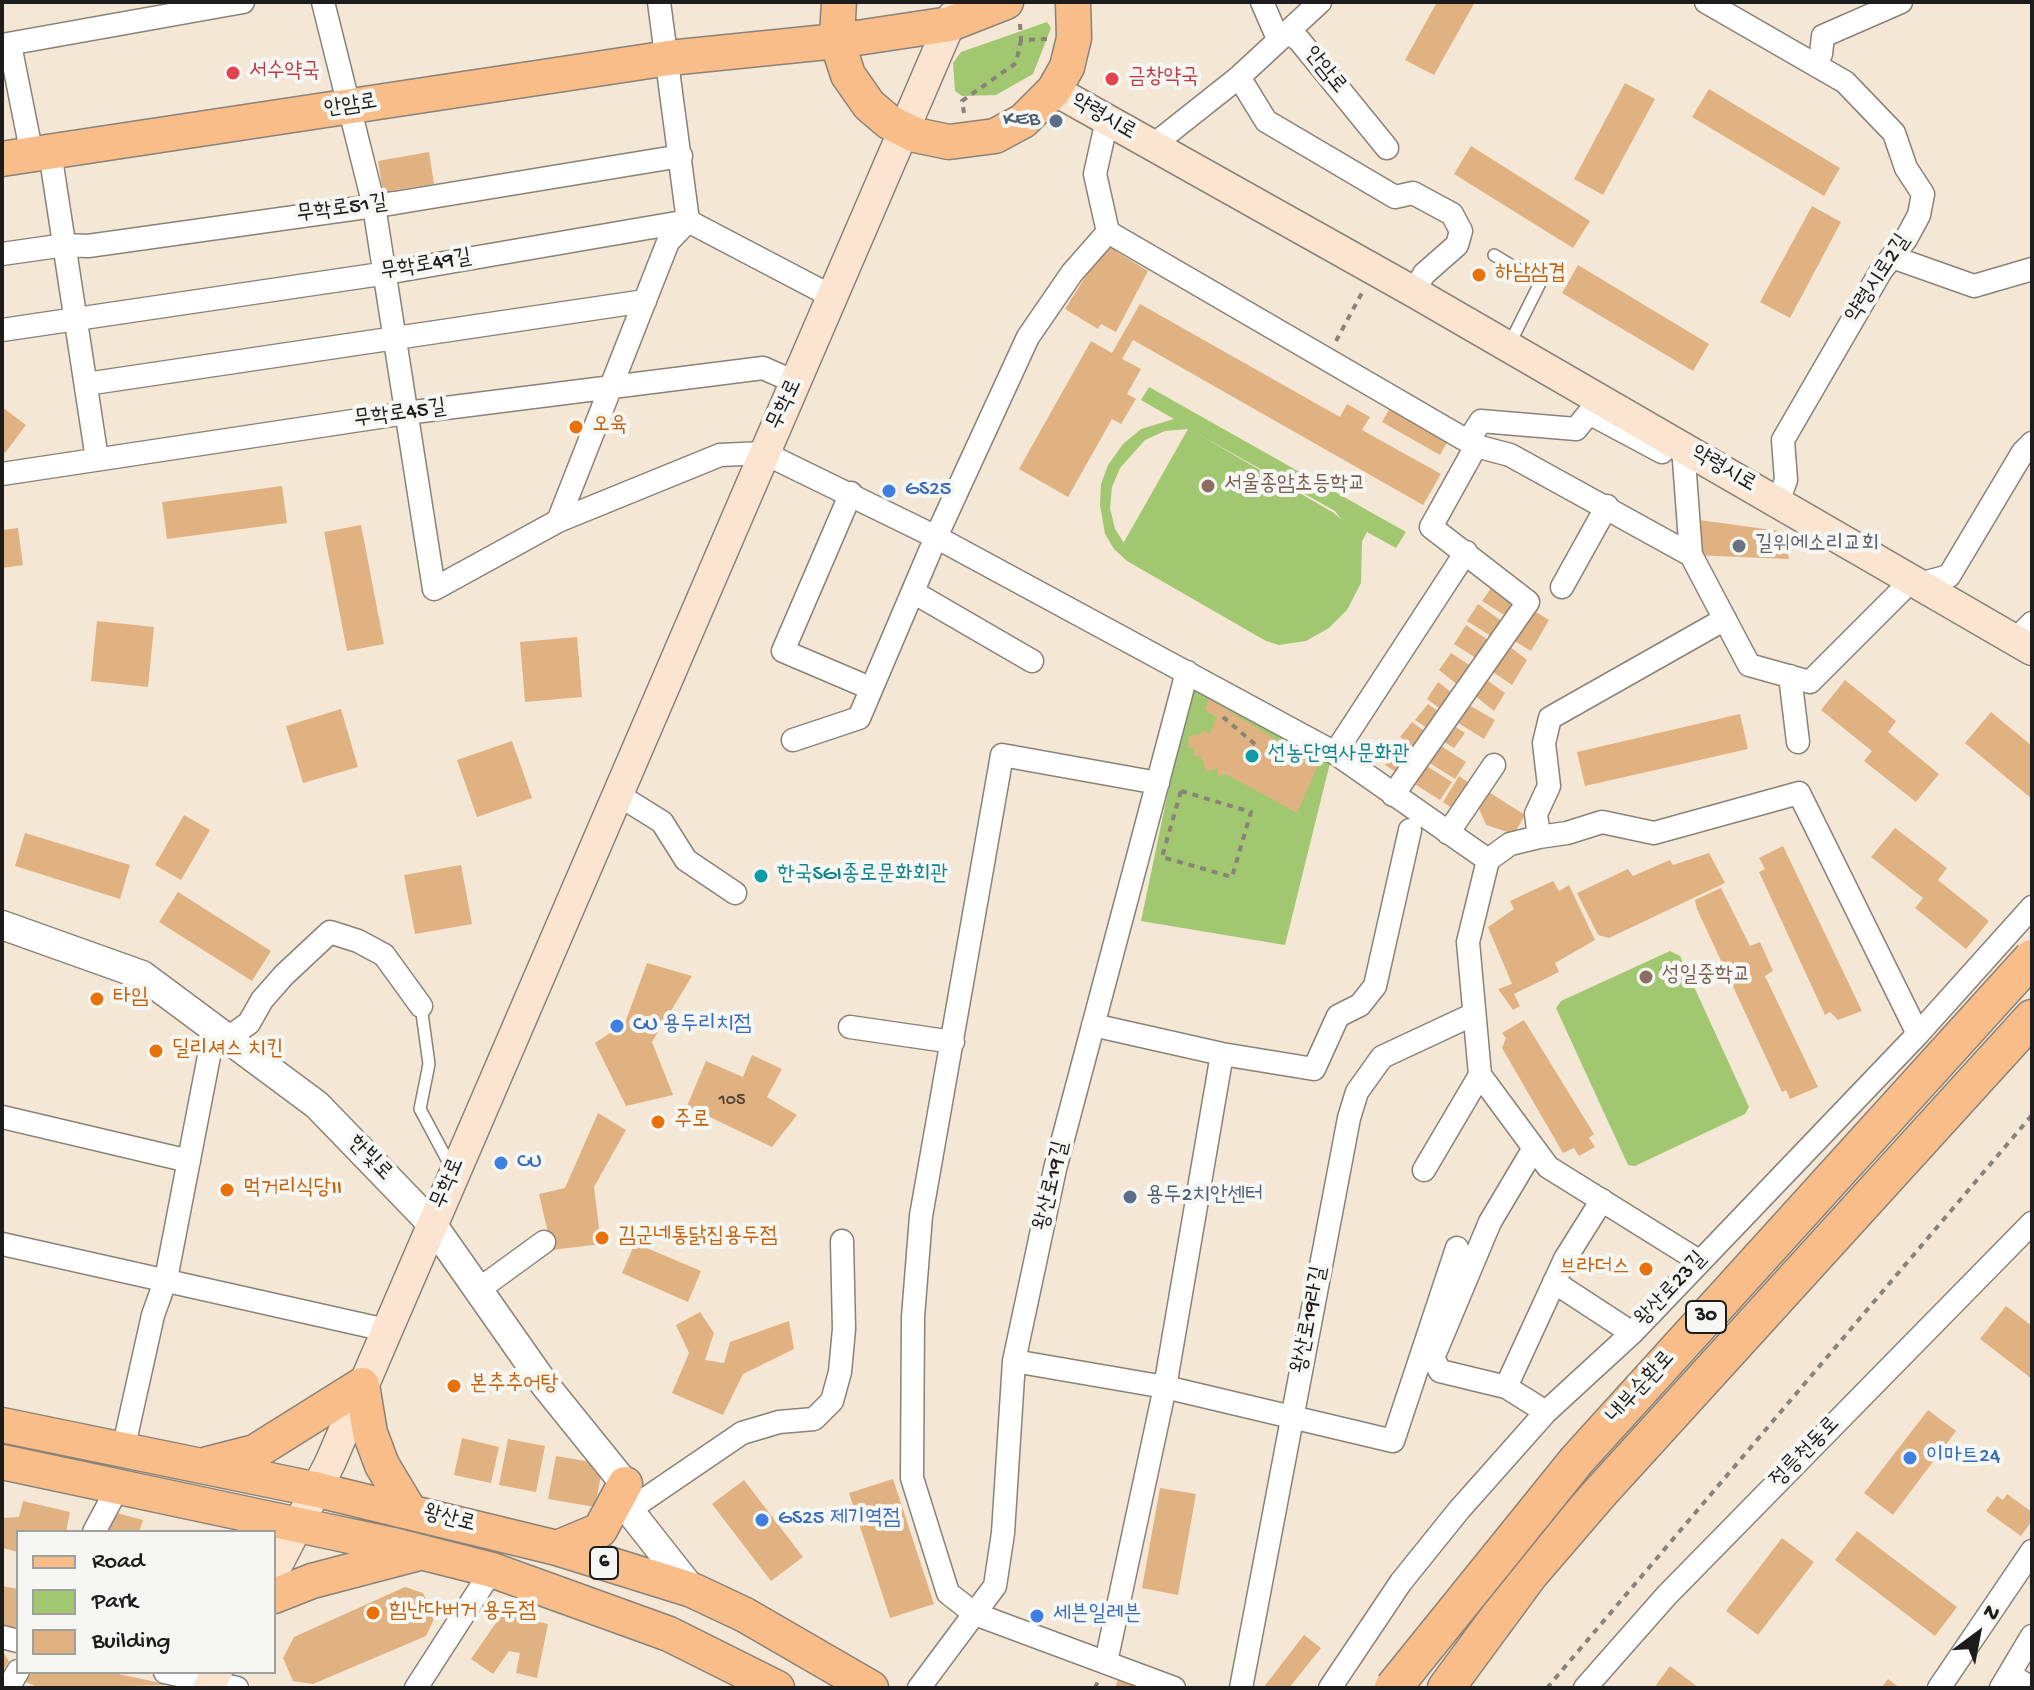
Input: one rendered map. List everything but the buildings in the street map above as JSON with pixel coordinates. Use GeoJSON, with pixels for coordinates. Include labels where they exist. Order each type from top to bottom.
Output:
{"type":"FeatureCollection","features":[{"type":"Feature","properties":{"kind":"highway","name":"내부순환로"},"geometry":{"type":"LineString","coordinates":[[1393,1688],[1577,1460],[2032,958]]}},
{"type":"Feature","properties":{"kind":"highway","name":"내부순환로"},"geometry":{"type":"LineString","coordinates":[[1446,1688],[1530,1574],[1598,1495],[2032,1018]]}},
{"type":"Feature","properties":{"kind":"main road","name":"안암로"},"geometry":{"type":"LineString","coordinates":[[955,14],[987,2]]}},
{"type":"Feature","properties":{"kind":"main road"},"geometry":{"type":"LineString","coordinates":[[829,31],[848,75],[869,105],[904,131],[949,142],[995,136],[1023,121],[1054,90],[1067,67],[1074,38],[1073,2]]}},
{"type":"Feature","properties":{"kind":"main road","name":"안암로"},"geometry":{"type":"LineString","coordinates":[[28,155],[829,31],[1012,8]]}},
{"type":"Feature","properties":{"kind":"main road","name":"무학로"},"geometry":{"type":"LineString","coordinates":[[276,1567],[318,1490],[955,14]]}},
{"type":"Feature","properties":{"kind":"main road","name":"약령시로"},"geometry":{"type":"LineString","coordinates":[[1054,90],[1508,346],[1684,455],[1778,502],[1916,582],[2026,638]]}},
{"type":"Feature","properties":{"kind":"main road"},"geometry":{"type":"LineString","coordinates":[[200,1466],[255,1452],[362,1385],[370,1433],[386,1476],[409,1510]]}},
{"type":"Feature","properties":{"kind":"main road","name":"왕산로"},"geometry":{"type":"LineString","coordinates":[[2,1425],[409,1510],[557,1548],[692,1590],[745,1615],[871,1688]]}},
{"type":"Feature","properties":{"kind":"main road","name":"왕산로"},"geometry":{"type":"LineString","coordinates":[[2,1461],[492,1570],[669,1634],[732,1677],[777,1688]]}},
{"type":"Feature","properties":{"kind":"main road"},"geometry":{"type":"LineString","coordinates":[[557,1548],[600,1530],[627,1497]]}},
{"type":"Feature","properties":{"kind":"main road"},"geometry":{"type":"LineString","coordinates":[[193,1504],[218,1530]]}},
{"type":"Feature","properties":{"kind":"main road"},"geometry":{"type":"LineString","coordinates":[[276,1595],[312,1581],[422,1552]]}},
{"type":"Feature","properties":{"kind":"street"},"geometry":{"type":"LineString","coordinates":[[97,459],[65,245],[28,155],[6,45],[243,2]]}},
{"type":"Feature","properties":{"kind":"street"},"geometry":{"type":"LineString","coordinates":[[323,2],[374,206],[434,589],[558,521],[720,455],[764,453],[936,537],[1335,753],[1488,860]]}},
{"type":"Feature","properties":{"kind":"street"},"geometry":{"type":"LineString","coordinates":[[558,521],[668,242],[688,221],[669,58],[659,2]]}},
{"type":"Feature","properties":{"kind":"street","name":"안암로"},"geometry":{"type":"LineString","coordinates":[[1262,2],[1275,32],[1288,33],[1299,40],[1387,148]]}},
{"type":"Feature","properties":{"kind":"street","name":"약령시로"},"geometry":{"type":"LineString","coordinates":[[1152,146],[1239,77],[1320,2]]}},
{"type":"Feature","properties":{"kind":"street","name":"약령시로2길"},"geometry":{"type":"LineString","coordinates":[[1706,2],[1845,82],[1894,133],[1906,168],[1923,194],[1919,215],[1783,440],[1786,480],[1778,502]]}},
{"type":"Feature","properties":{"kind":"street"},"geometry":{"type":"LineString","coordinates":[[1815,63],[1823,36],[1901,2]]}},
{"type":"Feature","properties":{"kind":"street"},"geometry":{"type":"LineString","coordinates":[[1239,77],[1266,121],[1395,197],[1413,193],[1452,214],[1461,231],[1457,245],[1424,274],[1414,292]]}},
{"type":"Feature","properties":{"kind":"street"},"geometry":{"type":"LineString","coordinates":[[1107,120],[1095,174],[1108,232],[1472,444],[1510,455],[1691,555]]}},
{"type":"Feature","properties":{"kind":"street","name":"무학로51길"},"geometry":{"type":"LineString","coordinates":[[2,254],[65,245],[88,246],[374,206],[681,156]]}},
{"type":"Feature","properties":{"kind":"street"},"geometry":{"type":"LineString","coordinates":[[688,221],[831,296]]}},
{"type":"Feature","properties":{"kind":"street","name":"무학로49길"},"geometry":{"type":"LineString","coordinates":[[2,330],[385,273],[688,221]]}},
{"type":"Feature","properties":{"kind":"street"},"geometry":{"type":"LineString","coordinates":[[793,740],[859,718],[936,537],[1028,337],[1072,273],[1108,232]]}},
{"type":"Feature","properties":{"kind":"street"},"geometry":{"type":"LineString","coordinates":[[1892,257],[1974,286],[2032,269]]}},
{"type":"Feature","properties":{"kind":"street"},"geometry":{"type":"LineString","coordinates":[[86,384],[645,301]]}},
{"type":"Feature","properties":{"kind":"street","name":"무학로45길"},"geometry":{"type":"LineString","coordinates":[[2,474],[406,413],[763,368],[797,383]]}},
{"type":"Feature","properties":{"kind":"street","name":"약령시로"},"geometry":{"type":"LineString","coordinates":[[1472,444],[1481,421],[1576,429],[1589,413],[1684,455]]}},
{"type":"Feature","properties":{"kind":"street"},"geometry":{"type":"LineString","coordinates":[[1684,455],[1691,555],[1749,665],[1810,682],[1916,582],[1949,576],[2023,452],[2032,443]]}},
{"type":"Feature","properties":{"kind":"street"},"geometry":{"type":"LineString","coordinates":[[1393,795],[1528,602],[1431,527],[1472,444]]}},
{"type":"Feature","properties":{"kind":"street"},"geometry":{"type":"LineString","coordinates":[[851,493],[783,651],[870,688]]}},
{"type":"Feature","properties":{"kind":"street"},"geometry":{"type":"LineString","coordinates":[[1562,587],[1607,506]]}},
{"type":"Feature","properties":{"kind":"street"},"geometry":{"type":"LineString","coordinates":[[1335,753],[1466,552]]}},
{"type":"Feature","properties":{"kind":"street"},"geometry":{"type":"LineString","coordinates":[[913,592],[1032,661]]}},
{"type":"Feature","properties":{"kind":"street"},"geometry":{"type":"LineString","coordinates":[[1539,837],[1536,814],[1549,786],[1544,743],[1550,718],[1725,619]]}},
{"type":"Feature","properties":{"kind":"street","name":"왕산로19길"},"geometry":{"type":"LineString","coordinates":[[919,1688],[995,1586],[1003,1533],[1014,1361],[1055,1169],[1187,672]]}},
{"type":"Feature","properties":{"kind":"street"},"geometry":{"type":"LineString","coordinates":[[1790,676],[1798,742]]}},
{"type":"Feature","properties":{"kind":"street"},"geometry":{"type":"LineString","coordinates":[[1158,783],[1002,755],[921,1216],[913,1317],[912,1478],[948,1593],[975,1614],[1174,1688]]}},
{"type":"Feature","properties":{"kind":"street"},"geometry":{"type":"LineString","coordinates":[[1448,833],[1494,765]]}},
{"type":"Feature","properties":{"kind":"street"},"geometry":{"type":"LineString","coordinates":[[1699,1261],[1548,1167],[1480,1075],[1472,1015],[1468,942],[1488,860],[1510,844],[1567,833],[1602,822],[1654,833],[1799,793],[1918,1034]]}},
{"type":"Feature","properties":{"kind":"street"},"geometry":{"type":"LineString","coordinates":[[617,794],[662,822],[686,860],[735,893]]}},
{"type":"Feature","properties":{"kind":"street"},"geometry":{"type":"LineString","coordinates":[[1093,1025],[1222,1054],[1314,1069],[1338,1016],[1360,1005],[1375,986],[1410,830]]}},
{"type":"Feature","properties":{"kind":"street","name":"왕산로23길"},"geometry":{"type":"LineString","coordinates":[[1330,1688],[1401,1582],[1459,1510],[1546,1412],[1632,1333],[1918,1034],[2032,907]]}},
{"type":"Feature","properties":{"kind":"street","name":"한빛로"},"geometry":{"type":"LineString","coordinates":[[2,925],[142,975],[317,1105],[432,1224],[692,1590]]}},
{"type":"Feature","properties":{"kind":"street"},"geometry":{"type":"LineString","coordinates":[[123,1450],[153,1315],[166,1279],[210,1051],[249,1023],[262,1000],[284,975],[330,932],[358,941],[384,955],[421,1006]]}},
{"type":"Feature","properties":{"kind":"street","name":"왕산로19라길"},"geometry":{"type":"LineString","coordinates":[[1241,1688],[1349,1118],[1357,1092],[1382,1057],[1472,1015]]}},
{"type":"Feature","properties":{"kind":"street"},"geometry":{"type":"LineString","coordinates":[[850,1027],[953,1042]]}},
{"type":"Feature","properties":{"kind":"street"},"geometry":{"type":"LineString","coordinates":[[1106,1662],[1165,1387],[1222,1054]]}},
{"type":"Feature","properties":{"kind":"street"},"geometry":{"type":"LineString","coordinates":[[1424,1170],[1480,1075]]}},
{"type":"Feature","properties":{"kind":"street"},"geometry":{"type":"LineString","coordinates":[[2,1117],[189,1161]]}},
{"type":"Feature","properties":{"kind":"street"},"geometry":{"type":"LineString","coordinates":[[1534,1148],[1490,1222],[1433,1358],[1440,1371],[1506,1387],[1546,1412]]}},
{"type":"Feature","properties":{"kind":"street"},"geometry":{"type":"LineString","coordinates":[[1506,1387],[1554,1282],[1602,1200]]}},
{"type":"Feature","properties":{"kind":"street","name":"정릉천동로"},"geometry":{"type":"LineString","coordinates":[[1585,1688],[1667,1595],[2032,1223]]}},
{"type":"Feature","properties":{"kind":"street"},"geometry":{"type":"LineString","coordinates":[[627,1497],[742,1433],[779,1422],[814,1419],[832,1401],[840,1372],[844,1329],[842,1241]]}},
{"type":"Feature","properties":{"kind":"street"},"geometry":{"type":"LineString","coordinates":[[478,1290],[544,1242]]}},
{"type":"Feature","properties":{"kind":"street"},"geometry":{"type":"LineString","coordinates":[[2,1244],[386,1330]]}},
{"type":"Feature","properties":{"kind":"street"},"geometry":{"type":"LineString","coordinates":[[1014,1361],[1165,1387],[1393,1441],[1457,1248]]}},
{"type":"Feature","properties":{"kind":"street"},"geometry":{"type":"LineString","coordinates":[[1554,1282],[1632,1333]]}},
{"type":"Feature","properties":{"kind":"street"},"geometry":{"type":"LineString","coordinates":[[95,1530],[118,1487]]}},
{"type":"Feature","properties":{"kind":"street"},"geometry":{"type":"LineString","coordinates":[[1939,1688],[2032,1551]]}},
{"type":"Feature","properties":{"kind":"street"},"geometry":{"type":"LineString","coordinates":[[416,1688],[492,1570]]}},
{"type":"Feature","properties":{"kind":"street"},"geometry":{"type":"LineString","coordinates":[[2032,1636],[2005,1682],[2032,1688]]}},
{"type":"Feature","properties":{"kind":"street"},"geometry":{"type":"LineString","coordinates":[[176,1674],[218,1682]]}},
{"type":"Feature","properties":{"kind":"lane"},"geometry":{"type":"LineString","coordinates":[[1494,255],[1540,283],[1508,346]]}},
{"type":"Feature","properties":{"kind":"lane"},"geometry":{"type":"LineString","coordinates":[[421,1006],[429,1064],[420,1109],[454,1172]]}},
{"type":"Feature","properties":{"kind":"lane"},"geometry":{"type":"LineString","coordinates":[[2,1461],[85,1466]]}},
{"type":"Feature","properties":{"kind":"lane"},"geometry":{"type":"LineString","coordinates":[[256,1501],[299,1526]]}},
{"type":"Feature","properties":{"kind":"path"},"geometry":{"type":"LineString","coordinates":[[969,139],[962,101],[1016,63],[1021,40],[1012,8]]}},
{"type":"Feature","properties":{"kind":"path"},"geometry":{"type":"LineString","coordinates":[[1021,40],[1074,38]]}},
{"type":"Feature","properties":{"kind":"path"},"geometry":{"type":"LineString","coordinates":[[1325,361],[1374,270]]}},
{"type":"Feature","properties":{"kind":"path"},"geometry":{"type":"LineString","coordinates":[[1181,791],[1251,812],[1232,877],[1162,857],[1175,810],[1181,791]]}},
{"type":"Feature","properties":{"kind":"path"},"geometry":{"type":"LineString","coordinates":[[1547,1688],[2032,1115]]}},
{"type":"Feature","properties":{"kind":"green space"},"geometry":{"type":"Polygon","coordinates":[[[1047,22],[1051,28],[1033,74],[996,95],[962,96],[955,91],[953,63],[961,52],[1047,22]]]}},
{"type":"Feature","properties":{"kind":"green space"},"geometry":{"type":"Polygon","coordinates":[[[1149,387],[1406,532],[1396,548],[1367,532],[1362,541],[1361,583],[1347,610],[1329,628],[1306,641],[1279,645],[1266,641],[1127,561],[1114,549],[1105,534],[1100,505],[1101,484],[1108,465],[1123,444],[1141,429],[1174,419],[1141,400],[1149,387]],[[1188,429],[1165,431],[1145,440],[1120,468],[1112,487],[1110,508],[1115,529],[1126,546],[1124,542],[1188,429]],[[1191,430],[1334,513],[1342,520],[1335,511],[1191,430]]]}},
{"type":"Feature","properties":{"kind":"green space"},"geometry":{"type":"Polygon","coordinates":[[[1194,685],[1331,759],[1285,945],[1141,921],[1176,753],[1194,685]]]}},
{"type":"Feature","properties":{"kind":"green space"},"geometry":{"type":"Polygon","coordinates":[[[1670,951],[1680,956],[1749,1107],[1745,1114],[1635,1166],[1628,1165],[1556,1008],[1561,1001],[1670,951]]]}},
{"type":"Feature","properties":{"kind":"pier"},"geometry":{"type":"Polygon","coordinates":[[[2032,948],[2032,1056],[1619,1510],[1477,1688],[1381,1688],[2032,948]]]}},
{"type":"Feature","properties":{"kind":"place","name":"서수약국"},"geometry":{"type":"Point","coordinates":[233,73]}},
{"type":"Feature","properties":{"kind":"place","name":"금창약국"},"geometry":{"type":"Point","coordinates":[1112,79]}},
{"type":"Feature","properties":{"kind":"place","name":"KEB"},"geometry":{"type":"Point","coordinates":[1056,121]}},
{"type":"Feature","properties":{"kind":"place","name":"하남삼겹"},"geometry":{"type":"Point","coordinates":[1479,275]}},
{"type":"Feature","properties":{"kind":"place","name":"오육"},"geometry":{"type":"Point","coordinates":[576,427]}},
{"type":"Feature","properties":{"kind":"place","name":"서울종암초등학교"},"geometry":{"type":"Point","coordinates":[1208,486]}},
{"type":"Feature","properties":{"kind":"place","name":"GS25"},"geometry":{"type":"Point","coordinates":[889,491]}},
{"type":"Feature","properties":{"kind":"place","name":"길위에소리교회"},"geometry":{"type":"Point","coordinates":[1739,546]}},
{"type":"Feature","properties":{"kind":"place","name":"선농단역사문화관"},"geometry":{"type":"Point","coordinates":[1252,756]}},
{"type":"Feature","properties":{"kind":"place","name":"한국SGI종로문화회관"},"geometry":{"type":"Point","coordinates":[761,876]}},
{"type":"Feature","properties":{"kind":"place","name":"성일중학교"},"geometry":{"type":"Point","coordinates":[1646,977]}},
{"type":"Feature","properties":{"kind":"place","name":"타임"},"geometry":{"type":"Point","coordinates":[97,999]}},
{"type":"Feature","properties":{"kind":"place","name":"CU 용두리치점"},"geometry":{"type":"Point","coordinates":[617,1026]}},
{"type":"Feature","properties":{"kind":"place","name":"딜리셔스 치킨"},"geometry":{"type":"Point","coordinates":[156,1051]}},
{"type":"Feature","properties":{"kind":"place","name":"주로"},"geometry":{"type":"Point","coordinates":[658,1122]}},
{"type":"Feature","properties":{"kind":"place","name":"CU"},"geometry":{"type":"Point","coordinates":[501,1163]}},
{"type":"Feature","properties":{"kind":"place","name":"먹거리식당II"},"geometry":{"type":"Point","coordinates":[227,1190]}},
{"type":"Feature","properties":{"kind":"place","name":"용두2치안센터"},"geometry":{"type":"Point","coordinates":[1130,1197]}},
{"type":"Feature","properties":{"kind":"place","name":"김군네통닭집용두점"},"geometry":{"type":"Point","coordinates":[602,1238]}},
{"type":"Feature","properties":{"kind":"place","name":"브라더스"},"geometry":{"type":"Point","coordinates":[1646,1269]}},
{"type":"Feature","properties":{"kind":"place","name":"본추추어탕"},"geometry":{"type":"Point","coordinates":[454,1386]}},
{"type":"Feature","properties":{"kind":"place","name":"이마트24"},"geometry":{"type":"Point","coordinates":[1910,1458]}},
{"type":"Feature","properties":{"kind":"place","name":"GS25 제기역점"},"geometry":{"type":"Point","coordinates":[762,1520]}},
{"type":"Feature","properties":{"kind":"place","name":"힘난다버거 용두점"},"geometry":{"type":"Point","coordinates":[373,1613]}},
{"type":"Feature","properties":{"kind":"place","name":"세븐일레븐"},"geometry":{"type":"Point","coordinates":[1037,1616]}}]}
